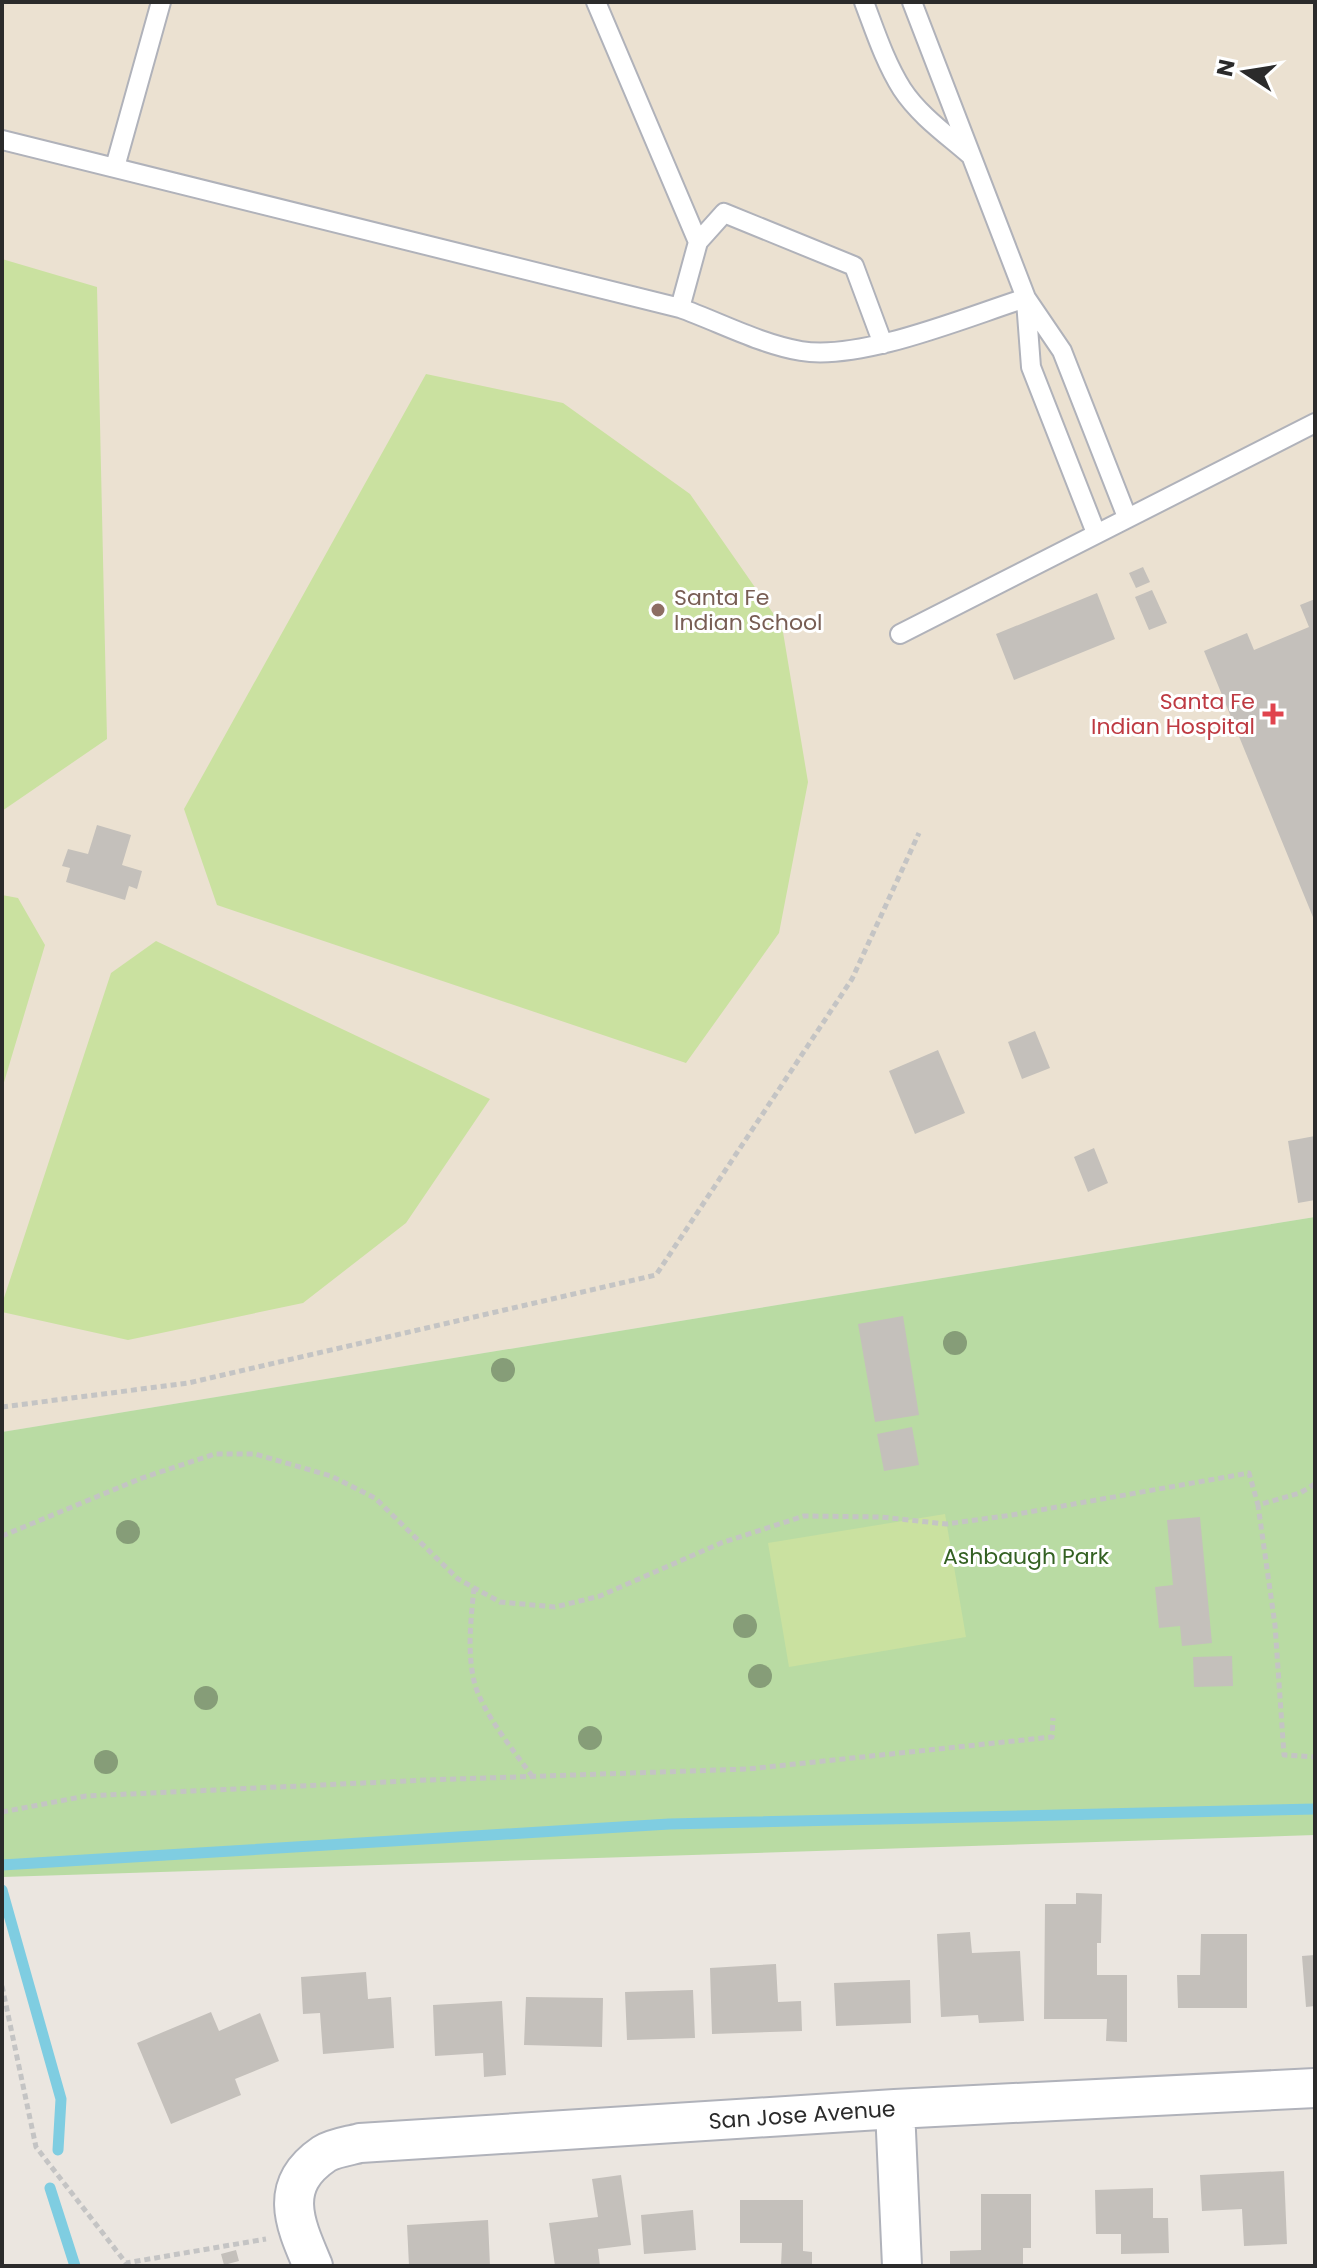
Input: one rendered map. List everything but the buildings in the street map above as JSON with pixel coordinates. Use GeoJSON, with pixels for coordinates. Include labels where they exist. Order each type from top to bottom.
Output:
{"type":"FeatureCollection","features":[{"type":"Feature","properties":{"kind":"street","name":"San Jose Avenue"},"geometry":{"type":"LineString","coordinates":[[306,2249],[292,2199],[301,2177],[325,2153],[360,2143],[895,2109],[1315,2088]]}},
{"type":"Feature","properties":{"kind":"street"},"geometry":{"type":"LineString","coordinates":[[895,2109],[902,2266]]}},
{"type":"Feature","properties":{"kind":"lane"},"geometry":{"type":"LineString","coordinates":[[115,167],[161,2]]}},
{"type":"Feature","properties":{"kind":"lane"},"geometry":{"type":"LineString","coordinates":[[596,2],[698,242]]}},
{"type":"Feature","properties":{"kind":"lane"},"geometry":{"type":"LineString","coordinates":[[864,2],[891,71],[903,91],[919,110],[973,158]]}},
{"type":"Feature","properties":{"kind":"lane"},"geometry":{"type":"LineString","coordinates":[[912,2],[1026,298],[1062,351],[1127,517]]}},
{"type":"Feature","properties":{"kind":"lane"},"geometry":{"type":"LineString","coordinates":[[2,140],[680,308],[779,346],[803,351],[836,352],[883,344],[1026,298]]}},
{"type":"Feature","properties":{"kind":"lane"},"geometry":{"type":"LineString","coordinates":[[680,308],[698,242],[724,213],[854,266],[883,344]]}},
{"type":"Feature","properties":{"kind":"lane"},"geometry":{"type":"LineString","coordinates":[[1026,298],[1031,367],[1096,533]]}},
{"type":"Feature","properties":{"kind":"lane"},"geometry":{"type":"LineString","coordinates":[[900,634],[1315,423]]}},
{"type":"Feature","properties":{"kind":"path"},"geometry":{"type":"LineString","coordinates":[[2,1407],[188,1383],[656,1275],[852,979],[919,833]]}},
{"type":"Feature","properties":{"kind":"path"},"geometry":{"type":"LineString","coordinates":[[2,1536],[142,1478],[215,1454],[255,1454],[331,1476],[375,1498],[458,1579],[500,1602],[555,1607],[600,1596],[721,1543],[804,1516],[881,1517],[946,1524],[1249,1473],[1258,1505],[1275,1625],[1284,1755],[1315,1757]]}},
{"type":"Feature","properties":{"kind":"path"},"geometry":{"type":"LineString","coordinates":[[1258,1505],[1300,1493],[1315,1484]]}},
{"type":"Feature","properties":{"kind":"path"},"geometry":{"type":"LineString","coordinates":[[474,1588],[470,1632],[474,1683],[497,1727],[532,1776]]}},
{"type":"Feature","properties":{"kind":"path"},"geometry":{"type":"LineString","coordinates":[[2,1812],[86,1796],[748,1769],[1052,1737],[1053,1718]]}},
{"type":"Feature","properties":{"kind":"path"},"geometry":{"type":"LineString","coordinates":[[2,1986],[36,2147],[126,2263],[306,2249]]}},
{"type":"Feature","properties":{"kind":"shaded area","name":"Santa Fe Indian School"},"geometry":{"type":"Polygon","coordinates":[[[2,2],[1315,2],[1315,1217],[2,1432],[2,2]]]}},
{"type":"Feature","properties":{"kind":"green space"},"geometry":{"type":"Polygon","coordinates":[[[2,259],[97,287],[107,739],[2,811],[2,259]]]}},
{"type":"Feature","properties":{"kind":"green space"},"geometry":{"type":"Polygon","coordinates":[[[426,374],[563,403],[690,494],[782,626],[808,782],[779,933],[686,1063],[217,905],[184,809],[426,374]]]}},
{"type":"Feature","properties":{"kind":"green space"},"geometry":{"type":"Polygon","coordinates":[[[2,895],[18,898],[45,945],[2,1089],[2,895]]]}},
{"type":"Feature","properties":{"kind":"green space"},"geometry":{"type":"Polygon","coordinates":[[[156,941],[490,1099],[406,1223],[303,1303],[128,1340],[2,1312],[2,1304],[111,973],[156,941]]]}},
{"type":"Feature","properties":{"kind":"green space","name":"Ashbaugh Park"},"geometry":{"type":"Polygon","coordinates":[[[1315,1217],[1315,1835],[2,1877],[2,1432],[1315,1217]]]}},
{"type":"Feature","properties":{"kind":"green space"},"geometry":{"type":"Polygon","coordinates":[[[945,1514],[966,1637],[789,1667],[768,1543],[945,1514]]]}},
{"type":"Feature","properties":{"kind":"waterway"},"geometry":{"type":"LineString","coordinates":[[2,1865],[669,1824],[1315,1809]]}},
{"type":"Feature","properties":{"kind":"waterway"},"geometry":{"type":"LineString","coordinates":[[2,1890],[61,2099],[58,2150]]}},
{"type":"Feature","properties":{"kind":"waterway"},"geometry":{"type":"LineString","coordinates":[[50,2188],[75,2266]]}},
{"type":"Feature","properties":{"kind":"place","name":"Santa Fe Indian School"},"geometry":{"type":"Point","coordinates":[658,610]}},
{"type":"Feature","properties":{"kind":"place","name":"Santa Fe Indian Hospital"},"geometry":{"type":"Point","coordinates":[1273,714]}}]}
